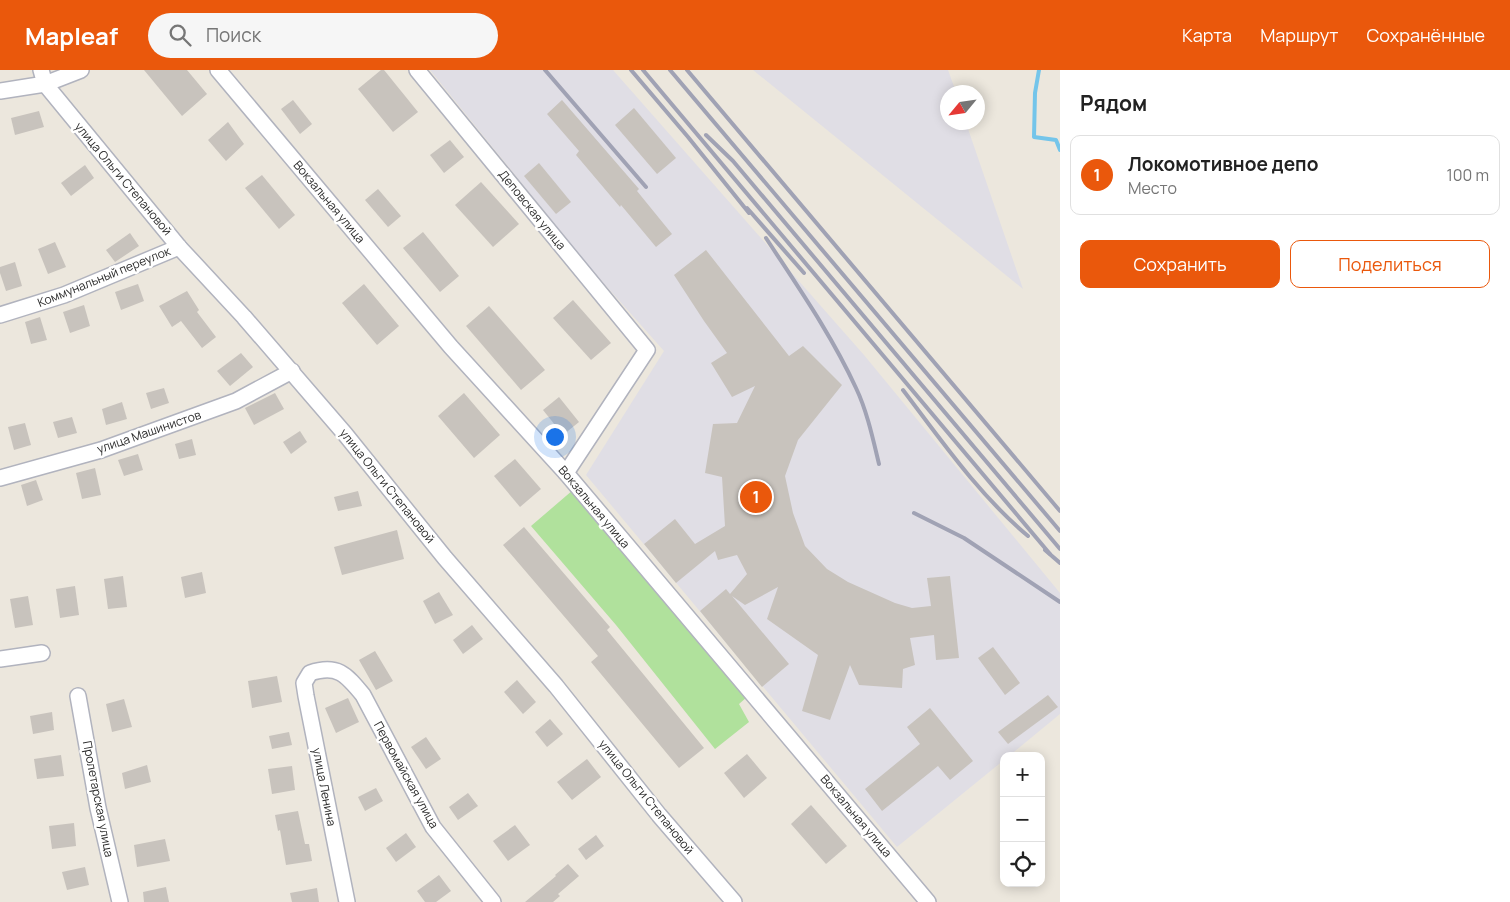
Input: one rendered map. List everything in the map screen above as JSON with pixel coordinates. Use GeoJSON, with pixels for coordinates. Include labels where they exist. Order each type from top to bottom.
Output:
{"type":"FeatureCollection","features":[{"type":"Feature","properties":{"kind":"street"},"geometry":{"type":"LineString","coordinates":[[0,91],[43,77],[81,70]]}},
{"type":"Feature","properties":{"kind":"street","name":"Вокзальная улица"},"geometry":{"type":"LineString","coordinates":[[218,70],[451,347],[566,473],[928,902]]}},
{"type":"Feature","properties":{"kind":"street","name":"Деповская улица"},"geometry":{"type":"LineString","coordinates":[[417,70],[648,350],[566,473]]}},
{"type":"Feature","properties":{"kind":"street","name":"улица Ольги Степановой"},"geometry":{"type":"LineString","coordinates":[[43,77],[180,247],[292,371],[445,558],[556,686],[659,815],[734,902]]}},
{"type":"Feature","properties":{"kind":"street","name":"Коммунальный переулок"},"geometry":{"type":"LineString","coordinates":[[0,315],[64,295],[180,247]]}},
{"type":"Feature","properties":{"kind":"street","name":"улица Машинистов"},"geometry":{"type":"LineString","coordinates":[[0,478],[101,450],[236,401],[292,371]]}},
{"type":"Feature","properties":{"kind":"street"},"geometry":{"type":"LineString","coordinates":[[0,659],[42,653]]}},
{"type":"Feature","properties":{"kind":"street","name":"Первомайская улица"},"geometry":{"type":"LineString","coordinates":[[310,673],[321,669],[337,670],[350,678],[363,695],[433,827],[493,902]]}},
{"type":"Feature","properties":{"kind":"street","name":"улица Ленина"},"geometry":{"type":"LineString","coordinates":[[310,673],[304,683],[306,696],[347,902]]}},
{"type":"Feature","properties":{"kind":"street","name":"Пролетарская улица"},"geometry":{"type":"LineString","coordinates":[[78,696],[98,808],[120,902]]}},
{"type":"Feature","properties":{"kind":"shaded area"},"geometry":{"type":"Polygon","coordinates":[[[430,70],[613,70],[864,355],[1060,593],[1060,714],[1014,752],[1000,752],[1000,763],[897,847],[586,475],[664,351],[592,270],[430,70]]]}},
{"type":"Feature","properties":{"kind":"shaded area"},"geometry":{"type":"Polygon","coordinates":[[[753,70],[948,70],[953,85],[940,85],[940,130],[968,130],[1023,289],[753,70]]]}},
{"type":"Feature","properties":{"kind":"green space"},"geometry":{"type":"Polygon","coordinates":[[[573,490],[747,697],[739,704],[749,722],[715,749],[616,625],[531,526],[573,490]]]}},
{"type":"Feature","properties":{"kind":"building"},"geometry":{"type":"Polygon","coordinates":[[[144,70],[187,70],[207,94],[182,116],[144,70]]]}},
{"type":"Feature","properties":{"kind":"building"},"geometry":{"type":"Polygon","coordinates":[[[381,70],[384,70],[418,112],[393,132],[358,89],[381,70]]]}},
{"type":"Feature","properties":{"kind":"building"},"geometry":{"type":"Polygon","coordinates":[[[293,100],[312,124],[300,134],[281,109],[293,100]]]}},
{"type":"Feature","properties":{"kind":"building"},"geometry":{"type":"Polygon","coordinates":[[[562,100],[639,189],[637,191],[672,234],[656,247],[576,155],[579,151],[547,114],[562,100]]]}},
{"type":"Feature","properties":{"kind":"building"},"geometry":{"type":"Polygon","coordinates":[[[634,108],[676,158],[657,174],[615,125],[634,108]]]}},
{"type":"Feature","properties":{"kind":"building"},"geometry":{"type":"Polygon","coordinates":[[[39,111],[44,127],[15,135],[11,118],[39,111]]]}},
{"type":"Feature","properties":{"kind":"building"},"geometry":{"type":"Polygon","coordinates":[[[228,122],[244,144],[226,161],[208,140],[228,122]]]}},
{"type":"Feature","properties":{"kind":"building"},"geometry":{"type":"Polygon","coordinates":[[[450,140],[464,157],[444,173],[430,155],[450,140]]]}},
{"type":"Feature","properties":{"kind":"building"},"geometry":{"type":"Polygon","coordinates":[[[539,163],[571,202],[556,214],[524,176],[539,163]]]}},
{"type":"Feature","properties":{"kind":"building"},"geometry":{"type":"Polygon","coordinates":[[[85,165],[94,178],[71,196],[61,183],[85,165]]]}},
{"type":"Feature","properties":{"kind":"building"},"geometry":{"type":"Polygon","coordinates":[[[262,175],[295,215],[279,229],[245,188],[262,175]]]}},
{"type":"Feature","properties":{"kind":"building"},"geometry":{"type":"Polygon","coordinates":[[[481,182],[519,224],[493,247],[455,205],[481,182]]]}},
{"type":"Feature","properties":{"kind":"building"},"geometry":{"type":"Polygon","coordinates":[[[378,189],[401,216],[388,227],[365,200],[378,189]]]}},
{"type":"Feature","properties":{"kind":"building"},"geometry":{"type":"Polygon","coordinates":[[[423,232],[459,276],[440,292],[403,248],[423,232]]]}},
{"type":"Feature","properties":{"kind":"building"},"geometry":{"type":"Polygon","coordinates":[[[130,233],[139,246],[115,262],[106,250],[130,233]]]}},
{"type":"Feature","properties":{"kind":"building"},"geometry":{"type":"Polygon","coordinates":[[[55,242],[66,267],[48,274],[38,249],[55,242]]]}},
{"type":"Feature","properties":{"kind":"building"},"geometry":{"type":"Polygon","coordinates":[[[706,250],[789,356],[803,346],[842,385],[798,440],[785,476],[793,513],[805,546],[827,569],[848,582],[895,603],[912,608],[931,606],[927,578],[950,576],[959,658],[936,660],[934,635],[910,638],[915,665],[903,669],[902,688],[859,685],[850,665],[830,720],[802,711],[818,655],[767,619],[778,587],[745,605],[732,596],[789,664],[762,687],[700,611],[726,589],[730,594],[747,574],[737,555],[718,560],[715,551],[676,583],[644,544],[675,519],[695,544],[725,526],[722,477],[705,473],[713,424],[737,423],[755,386],[732,397],[711,363],[727,353],[674,275],[706,250]]]}},
{"type":"Feature","properties":{"kind":"building"},"geometry":{"type":"Polygon","coordinates":[[[15,262],[22,286],[6,291],[0,267],[15,262]]]}},
{"type":"Feature","properties":{"kind":"building"},"geometry":{"type":"Polygon","coordinates":[[[138,284],[144,301],[121,310],[115,292],[138,284]]]}},
{"type":"Feature","properties":{"kind":"building"},"geometry":{"type":"Polygon","coordinates":[[[364,284],[399,326],[377,345],[342,303],[364,284]]]}},
{"type":"Feature","properties":{"kind":"building"},"geometry":{"type":"Polygon","coordinates":[[[187,291],[199,310],[197,312],[216,337],[202,348],[181,321],[172,327],[159,306],[187,291]]]}},
{"type":"Feature","properties":{"kind":"building"},"geometry":{"type":"Polygon","coordinates":[[[573,300],[611,343],[591,360],[553,318],[573,300]]]}},
{"type":"Feature","properties":{"kind":"building"},"geometry":{"type":"Polygon","coordinates":[[[84,305],[90,326],[70,333],[63,312],[84,305]]]}},
{"type":"Feature","properties":{"kind":"building"},"geometry":{"type":"Polygon","coordinates":[[[489,306],[545,370],[521,390],[466,326],[489,306]]]}},
{"type":"Feature","properties":{"kind":"building"},"geometry":{"type":"Polygon","coordinates":[[[40,317],[47,340],[31,344],[25,322],[40,317]]]}},
{"type":"Feature","properties":{"kind":"building"},"geometry":{"type":"Polygon","coordinates":[[[241,353],[253,367],[230,386],[217,371],[241,353]]]}},
{"type":"Feature","properties":{"kind":"building"},"geometry":{"type":"Polygon","coordinates":[[[164,388],[169,403],[151,409],[146,393],[164,388]]]}},
{"type":"Feature","properties":{"kind":"building"},"geometry":{"type":"Polygon","coordinates":[[[275,393],[284,409],[254,425],[245,408],[275,393]]]}},
{"type":"Feature","properties":{"kind":"building"},"geometry":{"type":"Polygon","coordinates":[[[464,393],[500,435],[474,458],[438,416],[464,393]]]}},
{"type":"Feature","properties":{"kind":"building"},"geometry":{"type":"Polygon","coordinates":[[[559,397],[579,422],[563,435],[543,410],[559,397]]]}},
{"type":"Feature","properties":{"kind":"building"},"geometry":{"type":"Polygon","coordinates":[[[122,402],[127,419],[106,425],[102,409],[122,402]]]}},
{"type":"Feature","properties":{"kind":"building"},"geometry":{"type":"Polygon","coordinates":[[[72,417],[77,433],[58,438],[53,422],[72,417]]]}},
{"type":"Feature","properties":{"kind":"building"},"geometry":{"type":"Polygon","coordinates":[[[25,423],[31,445],[14,450],[8,427],[25,423]]]}},
{"type":"Feature","properties":{"kind":"building"},"geometry":{"type":"Polygon","coordinates":[[[300,431],[307,442],[291,454],[283,442],[300,431]]]}},
{"type":"Feature","properties":{"kind":"building"},"geometry":{"type":"Polygon","coordinates":[[[192,439],[196,455],[179,459],[175,444],[192,439]]]}},
{"type":"Feature","properties":{"kind":"building"},"geometry":{"type":"Polygon","coordinates":[[[138,454],[143,470],[124,476],[118,460],[138,454]]]}},
{"type":"Feature","properties":{"kind":"building"},"geometry":{"type":"Polygon","coordinates":[[[515,459],[541,489],[520,507],[494,476],[515,459]]]}},
{"type":"Feature","properties":{"kind":"building"},"geometry":{"type":"Polygon","coordinates":[[[95,468],[101,495],[82,499],[76,473],[95,468]]]}},
{"type":"Feature","properties":{"kind":"building"},"geometry":{"type":"Polygon","coordinates":[[[36,480],[43,500],[27,506],[21,485],[36,480]]]}},
{"type":"Feature","properties":{"kind":"building"},"geometry":{"type":"Polygon","coordinates":[[[358,491],[362,506],[338,511],[334,497],[358,491]]]}},
{"type":"Feature","properties":{"kind":"building"},"geometry":{"type":"Polygon","coordinates":[[[524,527],[610,627],[607,630],[704,748],[679,768],[591,662],[598,656],[503,545],[524,527]]]}},
{"type":"Feature","properties":{"kind":"building"},"geometry":{"type":"Polygon","coordinates":[[[397,530],[404,559],[342,575],[334,547],[397,530]]]}},
{"type":"Feature","properties":{"kind":"building"},"geometry":{"type":"Polygon","coordinates":[[[202,572],[206,593],[185,598],[181,577],[202,572]]]}},
{"type":"Feature","properties":{"kind":"building"},"geometry":{"type":"Polygon","coordinates":[[[123,576],[127,607],[108,609],[104,579],[123,576]]]}},
{"type":"Feature","properties":{"kind":"building"},"geometry":{"type":"Polygon","coordinates":[[[75,586],[79,615],[60,618],[56,589],[75,586]]]}},
{"type":"Feature","properties":{"kind":"building"},"geometry":{"type":"Polygon","coordinates":[[[439,592],[453,615],[435,624],[423,601],[439,592]]]}},
{"type":"Feature","properties":{"kind":"building"},"geometry":{"type":"Polygon","coordinates":[[[28,596],[33,625],[15,628],[10,599],[28,596]]]}},
{"type":"Feature","properties":{"kind":"building"},"geometry":{"type":"Polygon","coordinates":[[[472,625],[483,639],[463,654],[453,640],[472,625]]]}},
{"type":"Feature","properties":{"kind":"building"},"geometry":{"type":"Polygon","coordinates":[[[993,647],[1020,683],[1005,695],[978,658],[993,647]]]}},
{"type":"Feature","properties":{"kind":"building"},"geometry":{"type":"Polygon","coordinates":[[[375,651],[393,681],[376,690],[359,660],[375,651]]]}},
{"type":"Feature","properties":{"kind":"building"},"geometry":{"type":"Polygon","coordinates":[[[277,676],[282,702],[252,708],[248,681],[277,676]]]}},
{"type":"Feature","properties":{"kind":"building"},"geometry":{"type":"Polygon","coordinates":[[[517,680],[536,702],[523,714],[504,692],[517,680]]]}},
{"type":"Feature","properties":{"kind":"building"},"geometry":{"type":"Polygon","coordinates":[[[1048,695],[1058,707],[1008,744],[998,732],[1048,695]]]}},
{"type":"Feature","properties":{"kind":"building"},"geometry":{"type":"Polygon","coordinates":[[[348,698],[359,722],[336,733],[325,708],[348,698]]]}},
{"type":"Feature","properties":{"kind":"building"},"geometry":{"type":"Polygon","coordinates":[[[124,699],[132,727],[112,732],[106,704],[124,699]]]}},
{"type":"Feature","properties":{"kind":"building"},"geometry":{"type":"Polygon","coordinates":[[[930,708],[973,761],[950,780],[938,766],[882,811],[865,789],[920,744],[907,727],[930,708]]]}},
{"type":"Feature","properties":{"kind":"building"},"geometry":{"type":"Polygon","coordinates":[[[52,712],[54,730],[33,734],[30,716],[52,712]]]}},
{"type":"Feature","properties":{"kind":"building"},"geometry":{"type":"Polygon","coordinates":[[[550,719],[563,734],[547,747],[535,732],[550,719]]]}},
{"type":"Feature","properties":{"kind":"building"},"geometry":{"type":"Polygon","coordinates":[[[289,732],[292,745],[272,749],[269,736],[289,732]]]}},
{"type":"Feature","properties":{"kind":"building"},"geometry":{"type":"Polygon","coordinates":[[[426,737],[441,759],[426,769],[411,747],[426,737]]]}},
{"type":"Feature","properties":{"kind":"building"},"geometry":{"type":"Polygon","coordinates":[[[747,754],[767,778],[744,798],[724,773],[747,754]]]}},
{"type":"Feature","properties":{"kind":"building"},"geometry":{"type":"Polygon","coordinates":[[[61,755],[64,776],[37,779],[34,759],[61,755]]]}},
{"type":"Feature","properties":{"kind":"building"},"geometry":{"type":"Polygon","coordinates":[[[587,759],[601,777],[572,800],[557,782],[587,759]]]}},
{"type":"Feature","properties":{"kind":"building"},"geometry":{"type":"Polygon","coordinates":[[[147,765],[151,782],[125,789],[122,773],[147,765]]]}},
{"type":"Feature","properties":{"kind":"building"},"geometry":{"type":"Polygon","coordinates":[[[292,766],[295,790],[272,794],[268,769],[292,766]]]}},
{"type":"Feature","properties":{"kind":"building"},"geometry":{"type":"Polygon","coordinates":[[[376,788],[383,801],[365,811],[358,797],[376,788]]]}},
{"type":"Feature","properties":{"kind":"building"},"geometry":{"type":"Polygon","coordinates":[[[468,793],[478,806],[458,820],[449,807],[468,793]]]}},
{"type":"Feature","properties":{"kind":"building"},"geometry":{"type":"Polygon","coordinates":[[[811,805],[847,846],[826,864],[791,824],[811,805]]]}},
{"type":"Feature","properties":{"kind":"building"},"geometry":{"type":"Polygon","coordinates":[[[298,811],[305,844],[309,844],[312,861],[286,865],[280,830],[278,831],[275,815],[298,811]]]}},
{"type":"Feature","properties":{"kind":"building"},"geometry":{"type":"Polygon","coordinates":[[[74,823],[76,846],[52,849],[49,826],[74,823]]]}},
{"type":"Feature","properties":{"kind":"building"},"geometry":{"type":"Polygon","coordinates":[[[515,825],[530,845],[508,861],[493,841],[515,825]]]}},
{"type":"Feature","properties":{"kind":"building"},"geometry":{"type":"Polygon","coordinates":[[[406,833],[416,847],[396,862],[386,848],[406,833]]]}},
{"type":"Feature","properties":{"kind":"building"},"geometry":{"type":"Polygon","coordinates":[[[596,835],[604,846],[586,860],[578,849],[596,835]]]}},
{"type":"Feature","properties":{"kind":"building"},"geometry":{"type":"Polygon","coordinates":[[[165,839],[170,861],[137,867],[134,845],[165,839]]]}},
{"type":"Feature","properties":{"kind":"building"},"geometry":{"type":"Polygon","coordinates":[[[568,864],[579,876],[558,894],[560,896],[553,902],[525,902],[556,876],[568,864]]]}},
{"type":"Feature","properties":{"kind":"building"},"geometry":{"type":"Polygon","coordinates":[[[85,867],[89,885],[67,890],[62,872],[85,867]]]}},
{"type":"Feature","properties":{"kind":"building"},"geometry":{"type":"Polygon","coordinates":[[[439,875],[451,891],[436,902],[425,902],[417,891],[439,875]]]}},
{"type":"Feature","properties":{"kind":"building"},"geometry":{"type":"Polygon","coordinates":[[[166,887],[169,902],[144,902],[143,892],[166,887]]]}},
{"type":"Feature","properties":{"kind":"building"},"geometry":{"type":"Polygon","coordinates":[[[317,888],[319,902],[292,902],[290,893],[317,888]]]}},
{"type":"Feature","properties":{"kind":"waterway"},"geometry":{"type":"LineString","coordinates":[[1039,70],[1035,93],[1034,137],[1056,140],[1060,150]]}},
{"type":"Feature","properties":{"kind":"railway"},"geometry":{"type":"LineString","coordinates":[[545,70],[646,187]]}},
{"type":"Feature","properties":{"kind":"railway"},"geometry":{"type":"LineString","coordinates":[[631,70],[749,213]]}},
{"type":"Feature","properties":{"kind":"railway"},"geometry":{"type":"LineString","coordinates":[[643,70],[1050,554]]}},
{"type":"Feature","properties":{"kind":"railway"},"geometry":{"type":"LineString","coordinates":[[670,70],[1060,531]]}},
{"type":"Feature","properties":{"kind":"railway"},"geometry":{"type":"LineString","coordinates":[[687,70],[1060,511]]}},
{"type":"Feature","properties":{"kind":"railway"},"geometry":{"type":"LineString","coordinates":[[706,135],[733,161],[1060,549]]}},
{"type":"Feature","properties":{"kind":"railway"},"geometry":{"type":"LineString","coordinates":[[747,208],[804,273]]}},
{"type":"Feature","properties":{"kind":"railway"},"geometry":{"type":"LineString","coordinates":[[766,238],[814,311],[846,368],[863,406],[879,464]]}},
{"type":"Feature","properties":{"kind":"railway"},"geometry":{"type":"LineString","coordinates":[[903,390],[977,485],[1028,536]]}},
{"type":"Feature","properties":{"kind":"railway"},"geometry":{"type":"LineString","coordinates":[[914,513],[964,538],[1060,602]]}},
{"type":"Feature","properties":{"kind":"railway"},"geometry":{"type":"LineString","coordinates":[[1045,550],[1060,563]]}},
{"type":"Feature","properties":{"kind":"place","name":"Локомотивное депо"},"geometry":{"type":"Point","coordinates":[756,497]}}]}
